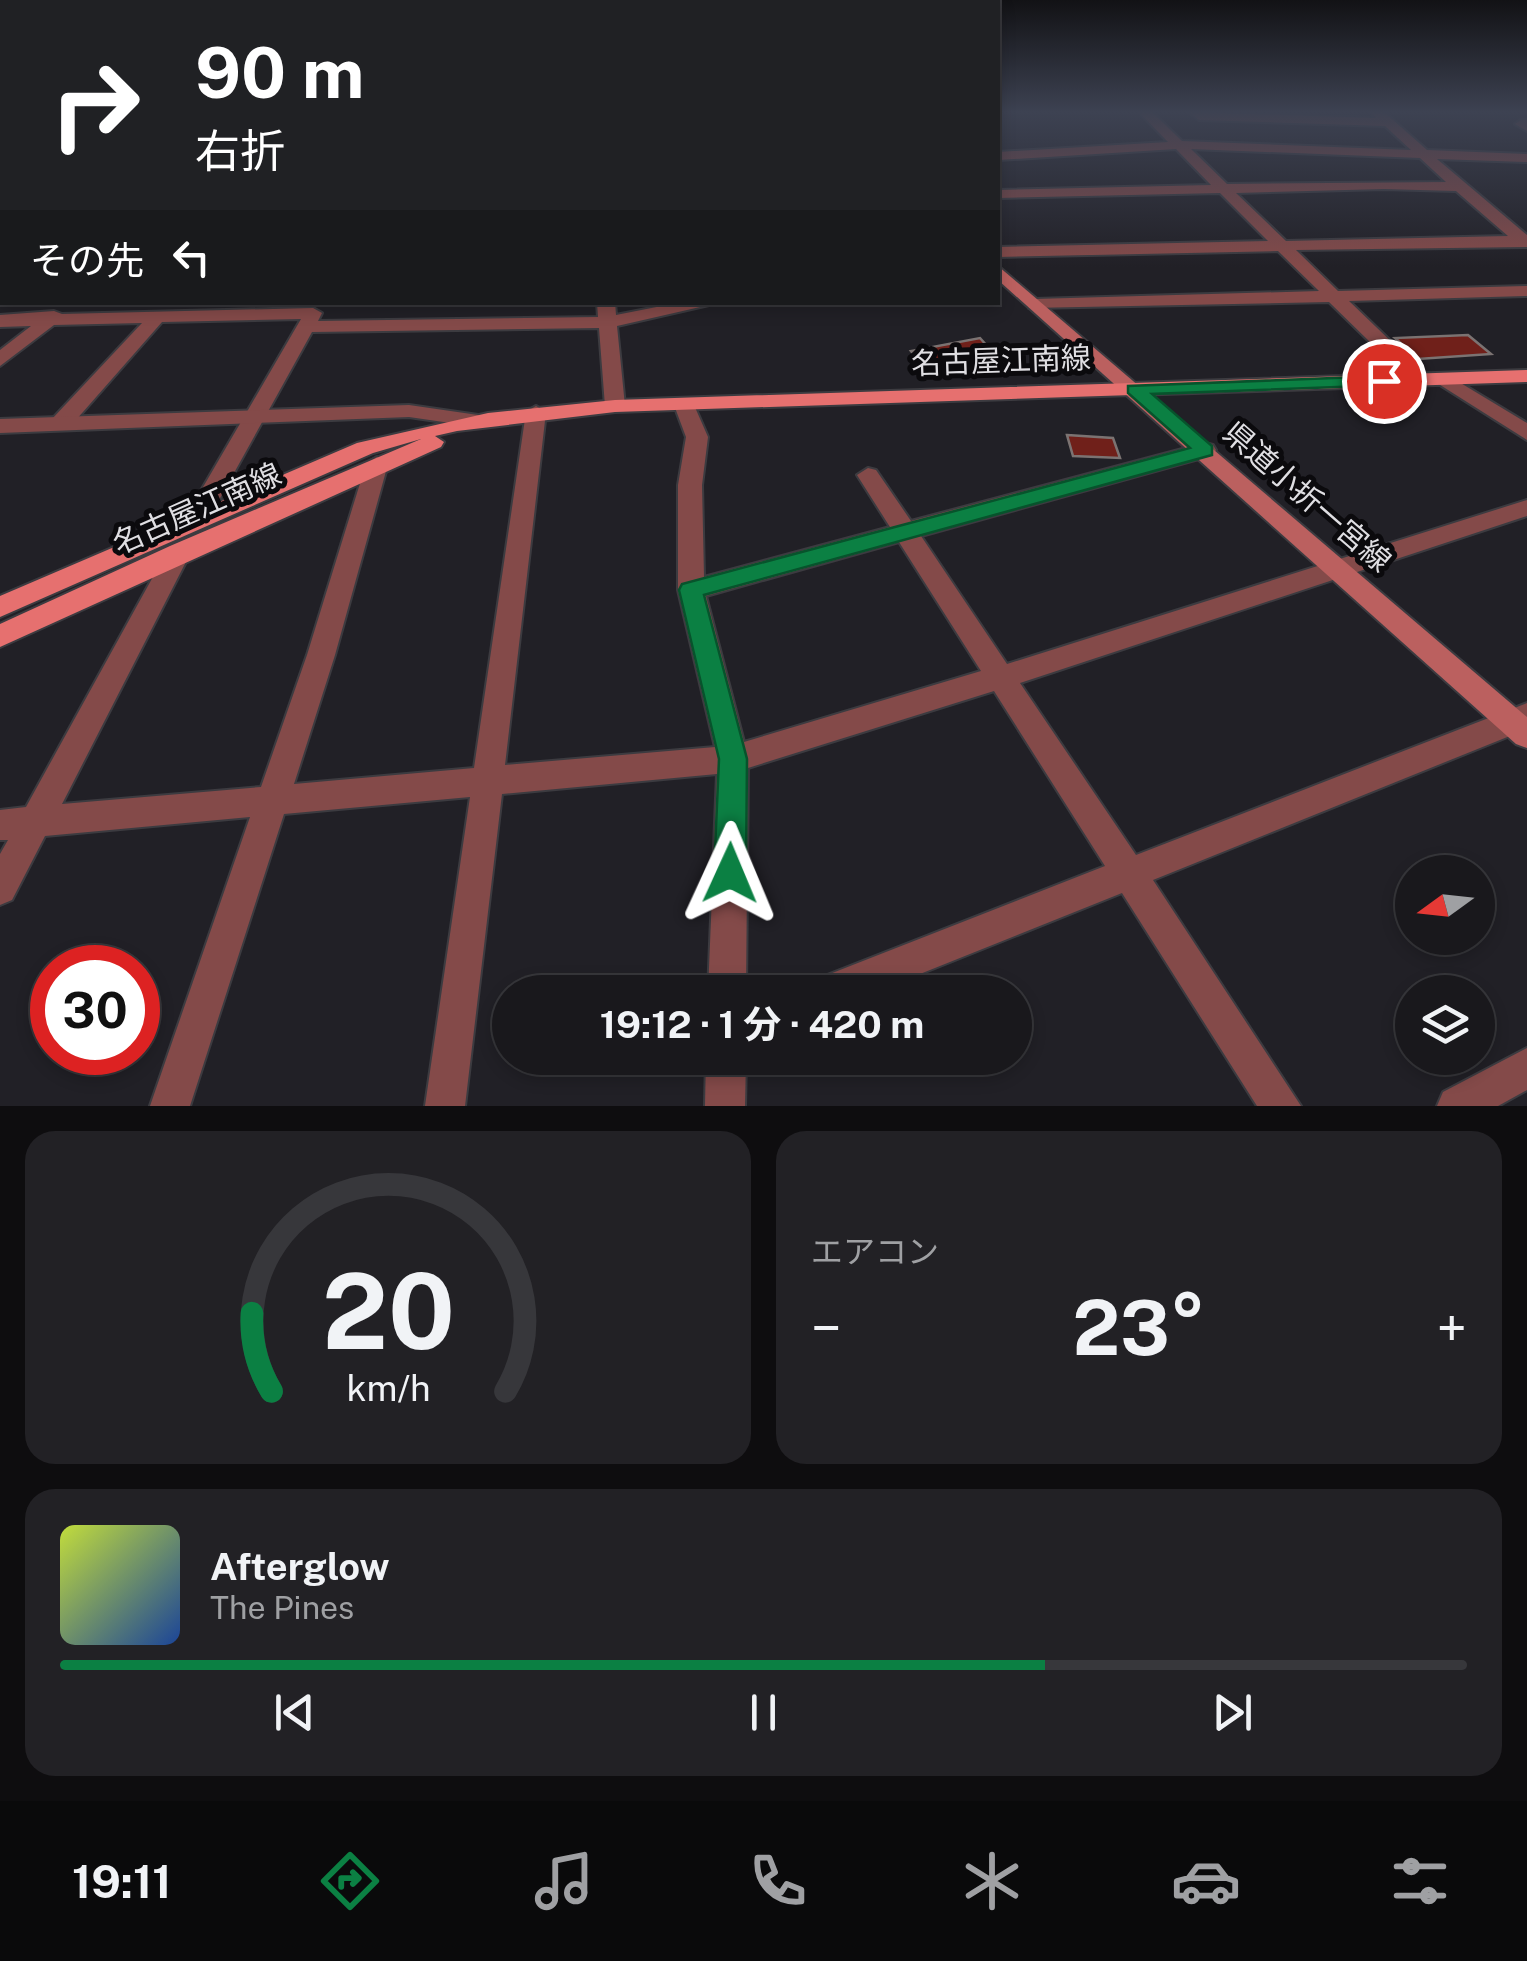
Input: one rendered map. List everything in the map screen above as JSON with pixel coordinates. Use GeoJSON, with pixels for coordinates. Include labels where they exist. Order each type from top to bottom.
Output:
{"type":"FeatureCollection","features":[{"type":"Feature","properties":{"kind":"main road","name":"県道小折一宮線"},"geometry":{"type":"LineString","coordinates":[[1000,273],[1522,724]]}},
{"type":"Feature","properties":{"kind":"main road","name":"名古屋江南線"},"geometry":{"type":"LineString","coordinates":[[0,607],[365,448],[424,429],[536,412],[615,406],[1527,376]]}},
{"type":"Feature","properties":{"kind":"main road","name":"名古屋江南線"},"geometry":{"type":"LineString","coordinates":[[0,636],[179,552],[478,421]]}},
{"type":"Feature","properties":{"kind":"street"},"geometry":{"type":"LineString","coordinates":[[1199,164],[1420,380]]}},
{"type":"Feature","properties":{"kind":"street"},"geometry":{"type":"LineString","coordinates":[[1435,164],[1526,241]]}},
{"type":"Feature","properties":{"kind":"street"},"geometry":{"type":"LineString","coordinates":[[1000,194],[1462,187]]}},
{"type":"Feature","properties":{"kind":"street"},"geometry":{"type":"LineString","coordinates":[[1000,252],[1526,241]]}},
{"type":"Feature","properties":{"kind":"street"},"geometry":{"type":"LineString","coordinates":[[1035,304],[1527,291]]}},
{"type":"Feature","properties":{"kind":"street"},"geometry":{"type":"LineString","coordinates":[[0,360],[67,305]]}},
{"type":"Feature","properties":{"kind":"street"},"geometry":{"type":"LineString","coordinates":[[0,321],[607,312],[680,305]]}},
{"type":"Feature","properties":{"kind":"street"},"geometry":{"type":"LineString","coordinates":[[607,312],[615,406]]}},
{"type":"Feature","properties":{"kind":"street"},"geometry":{"type":"LineString","coordinates":[[197,518],[312,314]]}},
{"type":"Feature","properties":{"kind":"street"},"geometry":{"type":"LineString","coordinates":[[60,424],[157,317]]}},
{"type":"Feature","properties":{"kind":"street"},"geometry":{"type":"LineString","coordinates":[[1444,379],[1527,432]]}},
{"type":"Feature","properties":{"kind":"street"},"geometry":{"type":"LineString","coordinates":[[684,405],[697,437],[690,486],[691,590],[733,759],[727,975]]}},
{"type":"Feature","properties":{"kind":"street"},"geometry":{"type":"LineString","coordinates":[[0,426],[409,412],[478,421]]}},
{"type":"Feature","properties":{"kind":"street"},"geometry":{"type":"LineString","coordinates":[[445,1106],[536,412]]}},
{"type":"Feature","properties":{"kind":"street"},"geometry":{"type":"LineString","coordinates":[[691,590],[1205,450]]}},
{"type":"Feature","properties":{"kind":"street"},"geometry":{"type":"LineString","coordinates":[[170,1106],[321,656],[377,464]]}},
{"type":"Feature","properties":{"kind":"street"},"geometry":{"type":"LineString","coordinates":[[868,476],[1281,1106]]}},
{"type":"Feature","properties":{"kind":"street"},"geometry":{"type":"LineString","coordinates":[[0,825],[733,759],[1341,570],[1527,508]]}},
{"type":"Feature","properties":{"kind":"street"},"geometry":{"type":"LineString","coordinates":[[0,888],[179,552]]}},
{"type":"Feature","properties":{"kind":"street"},"geometry":{"type":"LineString","coordinates":[[874,975],[1522,724]]}},
{"type":"Feature","properties":{"kind":"street"},"geometry":{"type":"LineString","coordinates":[[1457,1106],[1527,1068]]}},
{"type":"Feature","properties":{"kind":"street"},"geometry":{"type":"LineString","coordinates":[[725,1106],[726,1075]]}},
{"type":"Feature","properties":{"kind":"building"},"geometry":{"type":"Polygon","coordinates":[[[1468,335],[1491,354],[1418,359],[1395,338],[1468,335]]]}},
{"type":"Feature","properties":{"kind":"building"},"geometry":{"type":"Polygon","coordinates":[[[980,338],[1004,365],[933,378],[911,351],[980,338]]]}},
{"type":"Feature","properties":{"kind":"building"},"geometry":{"type":"Polygon","coordinates":[[[1067,435],[1113,438],[1120,458],[1073,456],[1067,435]]]}},
{"type":"Feature","properties":{"kind":"route"},"geometry":{"type":"LineString","coordinates":[[730,873],[733,759],[691,590],[1205,450],[1134,390],[1384,381]]}}]}
